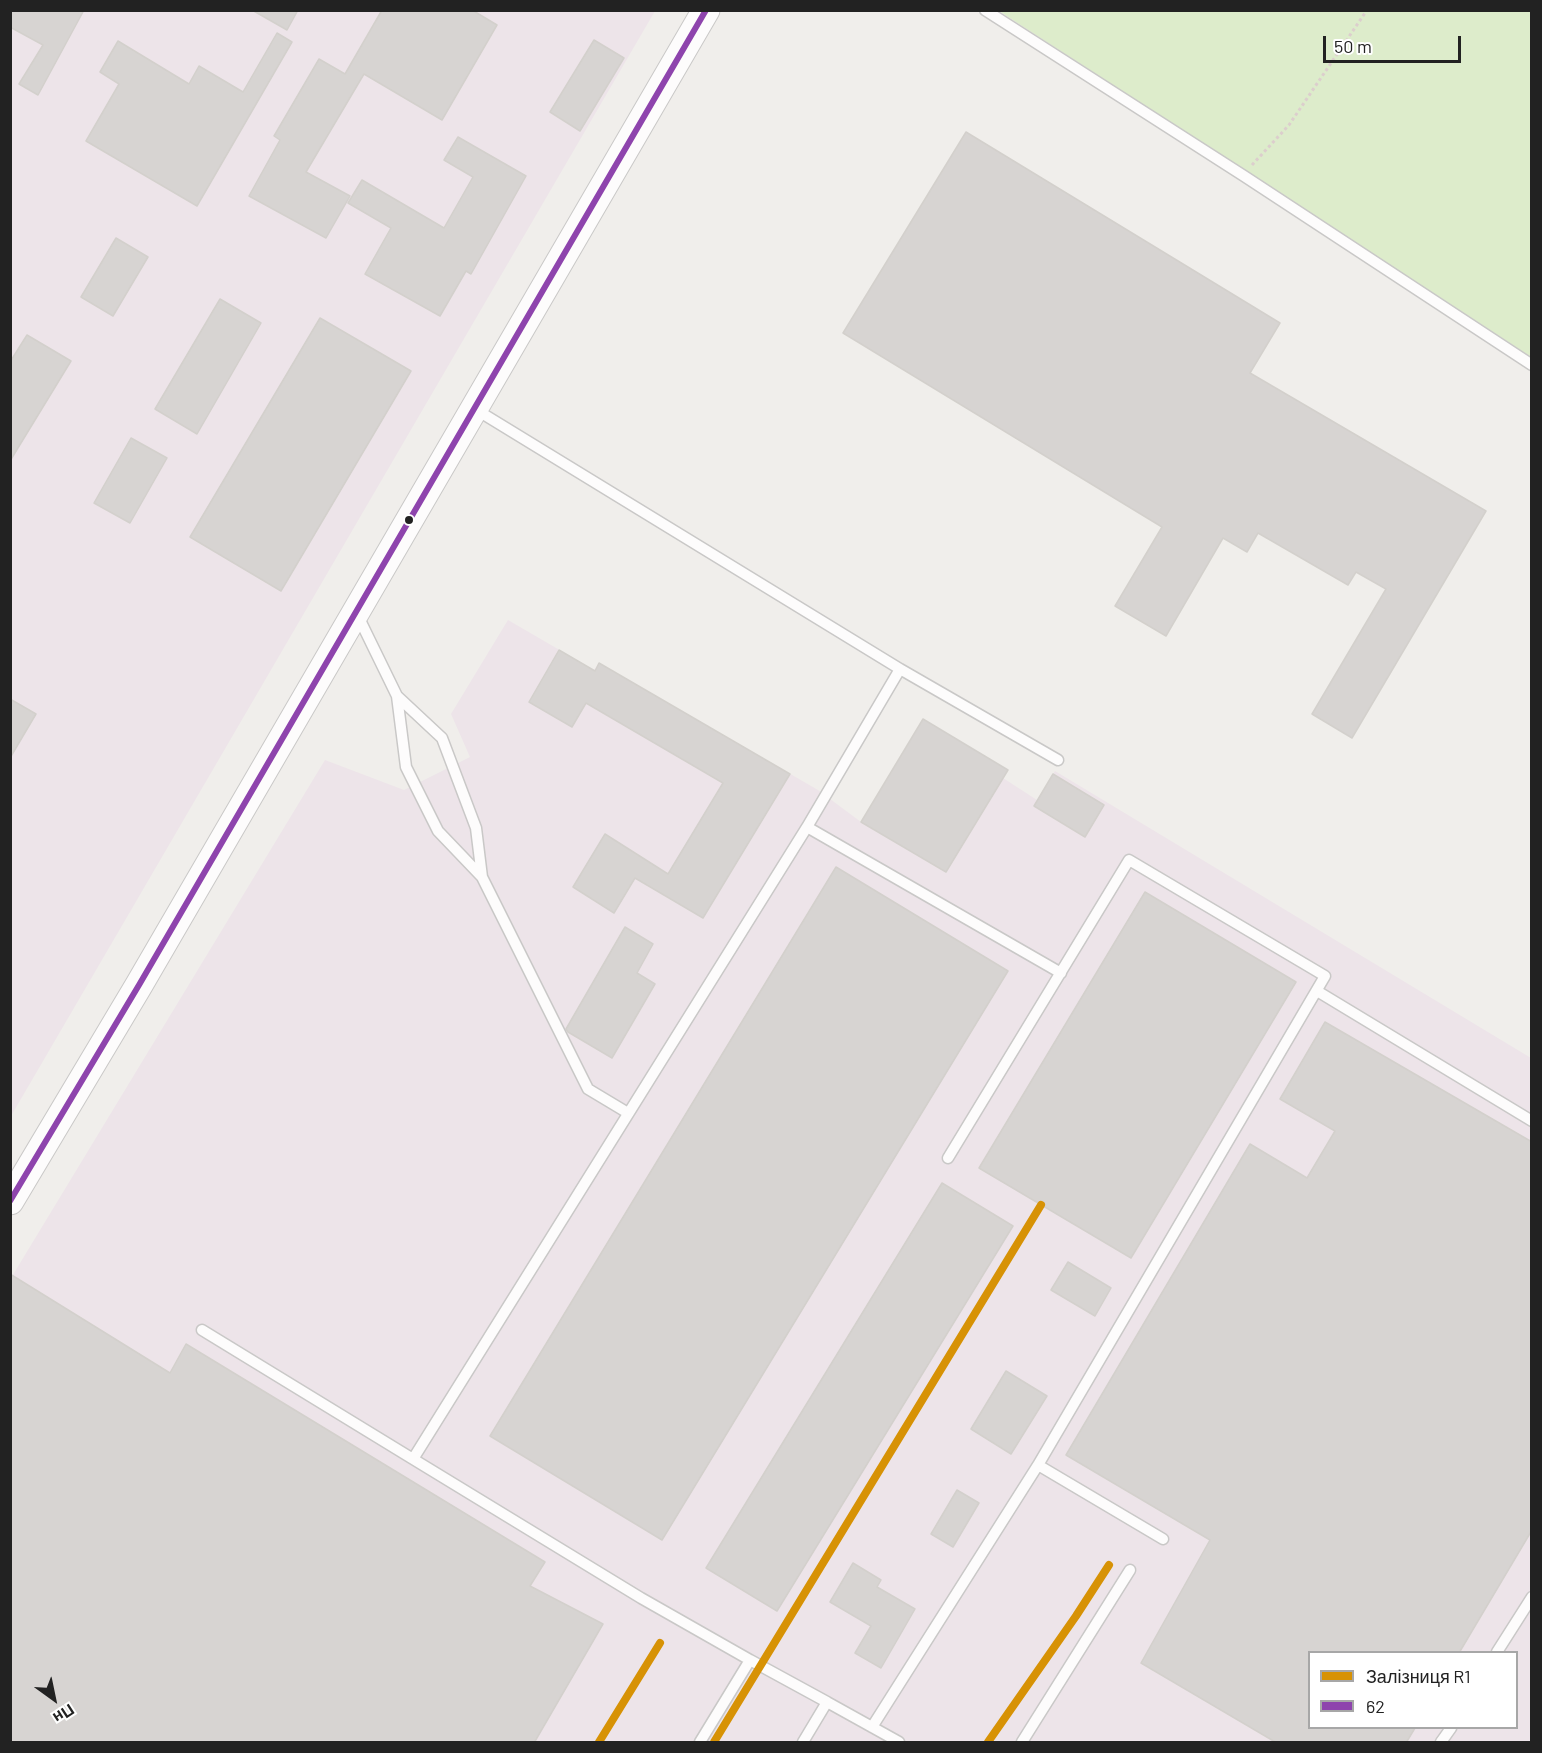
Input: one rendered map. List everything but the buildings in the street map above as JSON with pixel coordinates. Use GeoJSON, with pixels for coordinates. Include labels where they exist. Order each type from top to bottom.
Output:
{"type":"FeatureCollection","features":[{"type":"Feature","properties":{"kind":"street"},"geometry":{"type":"LineString","coordinates":[[10,1201],[706,10]]}},
{"type":"Feature","properties":{"kind":"lane"},"geometry":{"type":"LineString","coordinates":[[985,10],[1532,365]]}},
{"type":"Feature","properties":{"kind":"lane"},"geometry":{"type":"LineString","coordinates":[[474,408],[900,669],[1058,760]]}},
{"type":"Feature","properties":{"kind":"lane"},"geometry":{"type":"LineString","coordinates":[[356,611],[397,696],[406,767],[438,831],[482,877],[588,1089],[628,1113]]}},
{"type":"Feature","properties":{"kind":"lane"},"geometry":{"type":"LineString","coordinates":[[413,1459],[807,827],[900,669]]}},
{"type":"Feature","properties":{"kind":"lane"},"geometry":{"type":"LineString","coordinates":[[397,696],[442,738],[476,828],[482,877]]}},
{"type":"Feature","properties":{"kind":"lane"},"geometry":{"type":"LineString","coordinates":[[807,827],[1061,973]]}},
{"type":"Feature","properties":{"kind":"lane"},"geometry":{"type":"LineString","coordinates":[[872,1727],[1038,1465],[1325,976],[1130,860],[948,1158]]}},
{"type":"Feature","properties":{"kind":"lane"},"geometry":{"type":"LineString","coordinates":[[1317,991],[1532,1121]]}},
{"type":"Feature","properties":{"kind":"lane"},"geometry":{"type":"LineString","coordinates":[[202,1330],[640,1598],[899,1743]]}},
{"type":"Feature","properties":{"kind":"lane"},"geometry":{"type":"LineString","coordinates":[[1038,1465],[1163,1539]]}},
{"type":"Feature","properties":{"kind":"lane"},"geometry":{"type":"LineString","coordinates":[[1022,1743],[1130,1570]]}},
{"type":"Feature","properties":{"kind":"lane"},"geometry":{"type":"LineString","coordinates":[[1498,1651],[1532,1597]]}},
{"type":"Feature","properties":{"kind":"lane"},"geometry":{"type":"LineString","coordinates":[[700,1743],[750,1659]]}},
{"type":"Feature","properties":{"kind":"lane"},"geometry":{"type":"LineString","coordinates":[[803,1743],[827,1702]]}},
{"type":"Feature","properties":{"kind":"lane"},"geometry":{"type":"LineString","coordinates":[[1441,1743],[1449,1729]]}},
{"type":"Feature","properties":{"kind":"path"},"geometry":{"type":"LineString","coordinates":[[1244,176],[1258,157],[1289,125],[1367,10]]}},
{"type":"Feature","properties":{"kind":"shaded area"},"geometry":{"type":"Polygon","coordinates":[[[11,11],[655,11],[11,1116],[11,11]]]}},
{"type":"Feature","properties":{"kind":"shaded area"},"geometry":{"type":"Polygon","coordinates":[[[508,620],[594,670],[599,663],[818,790],[861,822],[923,719],[1008,770],[1003,778],[1037,800],[1055,771],[1531,1058],[1531,1742],[11,1742],[11,1278],[325,760],[404,790],[470,757],[451,714],[508,620]]]}},
{"type":"Feature","properties":{"kind":"green space"},"geometry":{"type":"Polygon","coordinates":[[[999,11],[1531,11],[1531,357],[999,11]]]}},
{"type":"Feature","properties":{"kind":"rail line","name":"R1"},"geometry":{"type":"LineString","coordinates":[[714,1742],[1041,1205]]}},
{"type":"Feature","properties":{"kind":"rail line","name":"R1"},"geometry":{"type":"LineString","coordinates":[[988,1742],[1109,1565]]}},
{"type":"Feature","properties":{"kind":"rail line","name":"R1"},"geometry":{"type":"LineString","coordinates":[[599,1742],[660,1643]]}},
{"type":"Feature","properties":{"kind":"transit line","name":"62"},"geometry":{"type":"LineString","coordinates":[[10,1201],[139,985],[706,10]]}}]}
